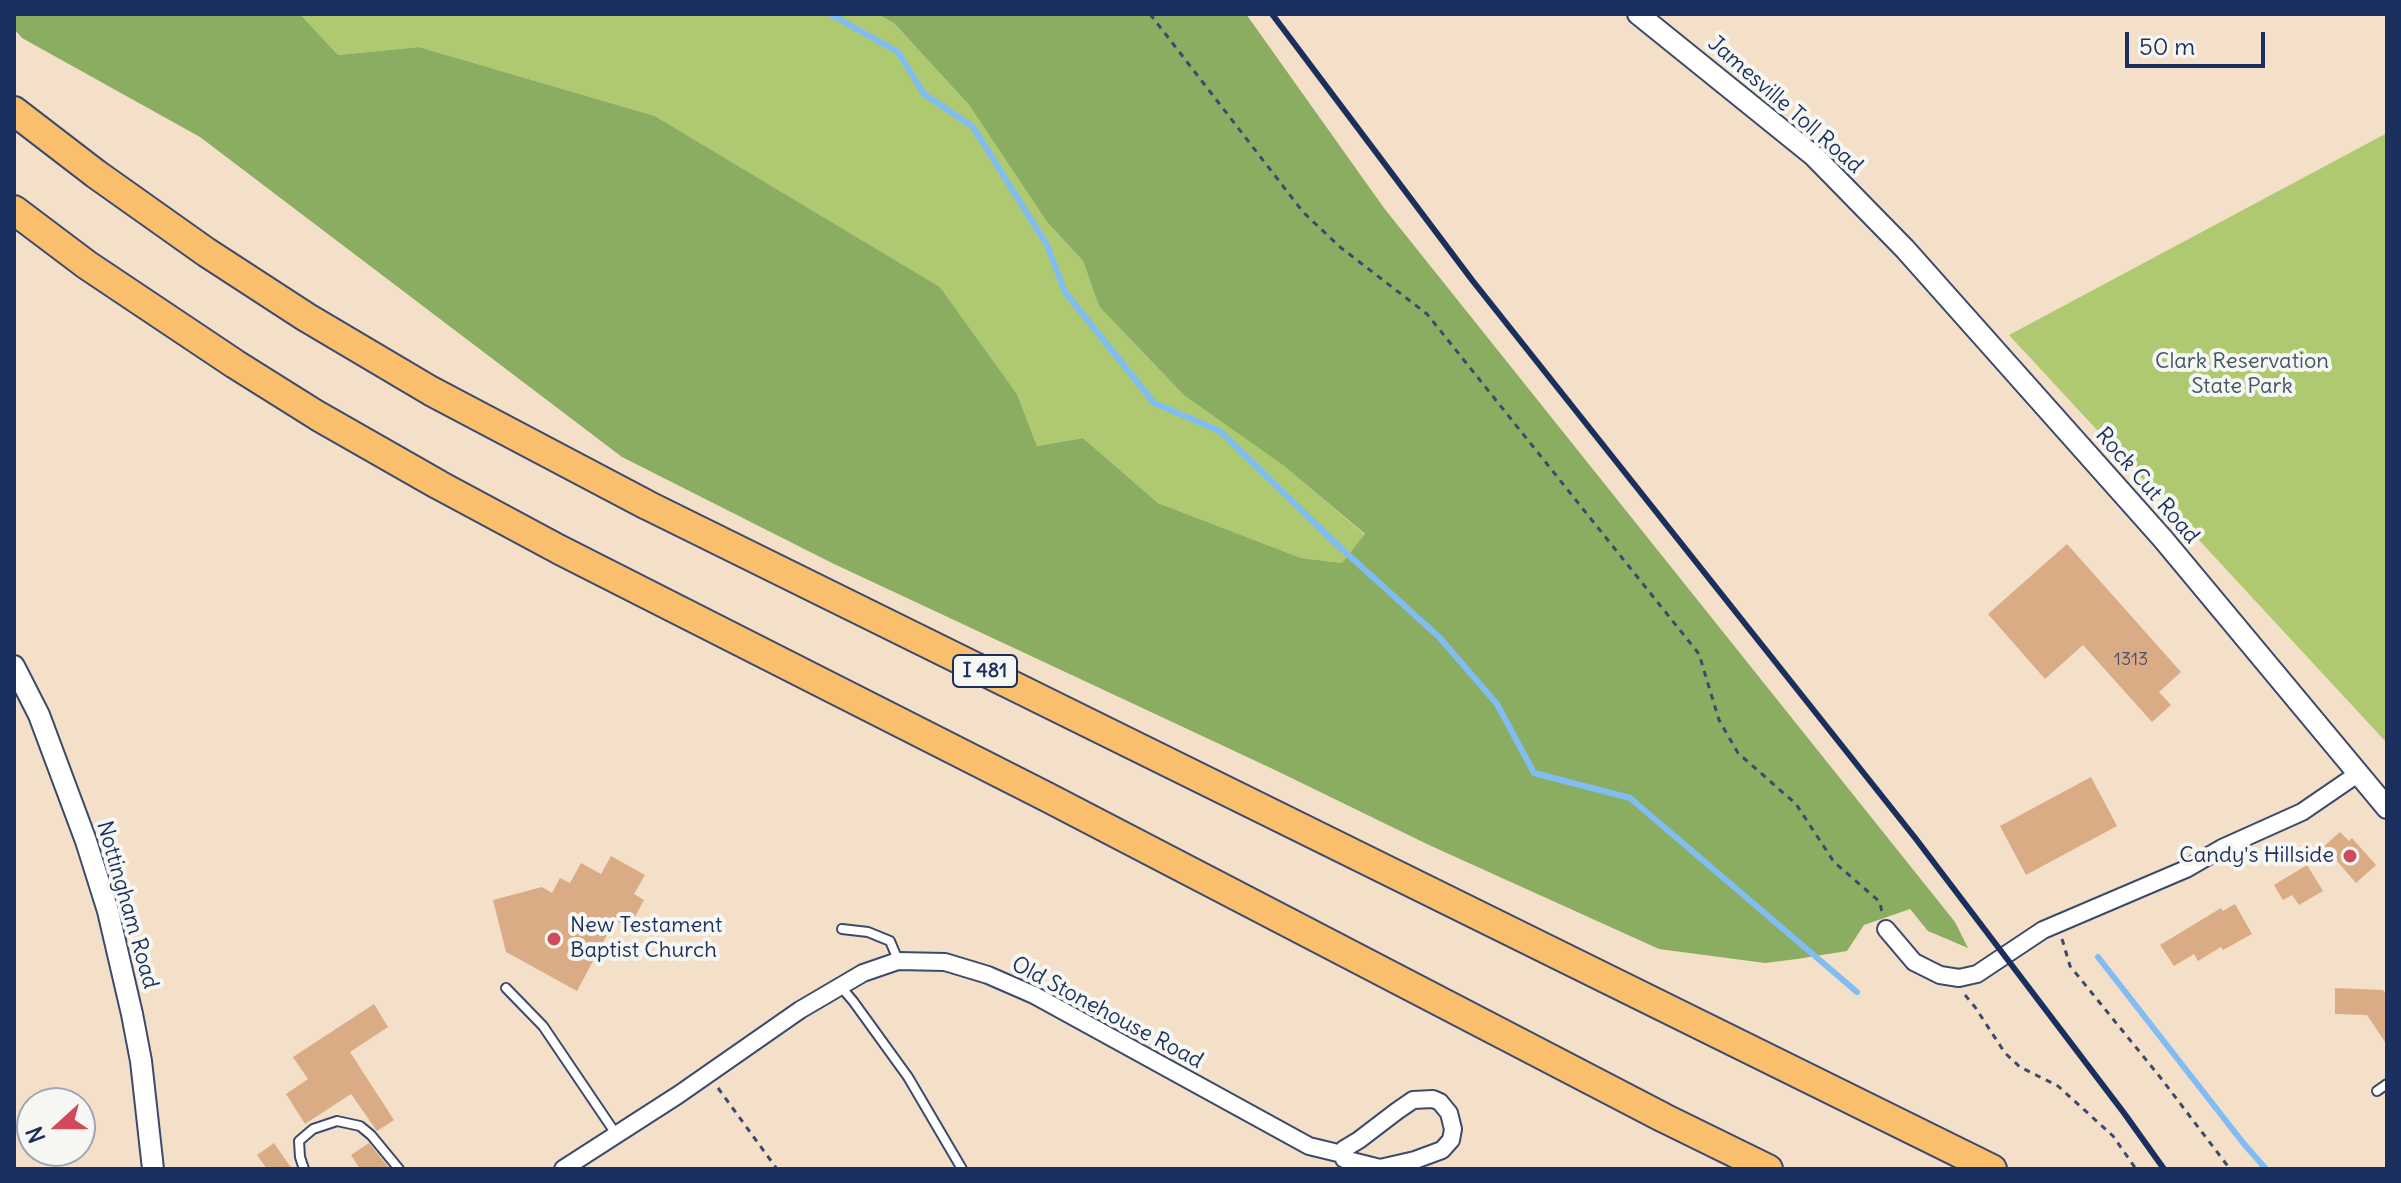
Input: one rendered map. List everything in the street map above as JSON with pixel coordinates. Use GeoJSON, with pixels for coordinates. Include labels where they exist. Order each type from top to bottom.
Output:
{"type":"FeatureCollection","features":[{"type":"Feature","properties":{"kind":"highway","name":"I 481"},"geometry":{"type":"LineString","coordinates":[[14,111],[206,252],[306,317],[444,398],[661,512],[1992,1169]]}},
{"type":"Feature","properties":{"kind":"highway"},"geometry":{"type":"LineString","coordinates":[[14,210],[87,265],[235,364],[439,485],[560,550],[1768,1169]]}},
{"type":"Feature","properties":{"kind":"street","name":"Jamesville Toll Road"},"geometry":{"type":"LineString","coordinates":[[1638,14],[1814,156],[1861,205]]}},
{"type":"Feature","properties":{"kind":"street","name":"Rock Cut Road"},"geometry":{"type":"LineString","coordinates":[[1861,205],[1905,249],[2163,539],[2387,808]]}},
{"type":"Feature","properties":{"kind":"street","name":"Nottingham Road"},"geometry":{"type":"LineString","coordinates":[[14,666],[39,715],[86,841],[108,911],[132,1014],[153,1169]]}},
{"type":"Feature","properties":{"kind":"street"},"geometry":{"type":"LineString","coordinates":[[1886,929],[1914,962],[1940,975],[1959,978],[1977,974],[2043,930],[2186,869],[2224,847],[2302,812],[2359,773]]}},
{"type":"Feature","properties":{"kind":"street","name":"Old Stonehouse Road"},"geometry":{"type":"LineString","coordinates":[[563,1169],[800,1010],[863,973],[898,961],[945,962],[1023,990],[1309,1146],[1342,1154],[1344,1159],[1356,1163],[1380,1168],[1442,1150],[1451,1140],[1453,1129],[1449,1113],[1433,1099],[1413,1100],[1344,1149],[1342,1154]]}},
{"type":"Feature","properties":{"kind":"lane"},"geometry":{"type":"LineString","coordinates":[[842,929],[868,932],[890,941],[898,961]]}},
{"type":"Feature","properties":{"kind":"lane"},"geometry":{"type":"LineString","coordinates":[[840,987],[908,1077],[962,1169]]}},
{"type":"Feature","properties":{"kind":"lane"},"geometry":{"type":"LineString","coordinates":[[506,988],[543,1026],[617,1135]]}},
{"type":"Feature","properties":{"kind":"lane"},"geometry":{"type":"LineString","coordinates":[[2377,1091],[2387,1084]]}},
{"type":"Feature","properties":{"kind":"lane"},"geometry":{"type":"LineString","coordinates":[[304,1169],[299,1141],[303,1136],[337,1121],[360,1126],[399,1169]]}},
{"type":"Feature","properties":{"kind":"path"},"geometry":{"type":"LineString","coordinates":[[1150,14],[1303,212],[1340,247],[1427,314],[1699,654],[1719,720],[1738,753],[1796,804],[1834,862],[1880,902],[1886,929]]}},
{"type":"Feature","properties":{"kind":"path"},"geometry":{"type":"LineString","coordinates":[[2058,923],[2070,966],[2230,1169]]}},
{"type":"Feature","properties":{"kind":"path"},"geometry":{"type":"LineString","coordinates":[[1940,975],[1975,1007],[2005,1053],[2020,1067],[2058,1086],[2113,1136],[2136,1169]]}},
{"type":"Feature","properties":{"kind":"path"},"geometry":{"type":"LineString","coordinates":[[707,1075],[777,1169]]}},
{"type":"Feature","properties":{"kind":"green space"},"geometry":{"type":"Polygon","coordinates":[[[14,14],[300,14],[338,55],[419,47],[655,116],[940,287],[1017,394],[1037,446],[1083,438],[1158,503],[1301,558],[1342,563],[1365,534],[1283,465],[1184,395],[1099,306],[1083,261],[1047,222],[969,105],[894,23],[877,14],[1246,14],[1384,208],[1955,922],[1968,948],[1928,931],[1910,909],[1864,925],[1847,951],[1797,959],[1765,963],[1659,949],[1429,845],[832,563],[622,457],[200,137],[22,38],[14,29],[14,14]]]}},
{"type":"Feature","properties":{"kind":"green space"},"geometry":{"type":"Polygon","coordinates":[[[300,14],[877,14],[894,23],[969,105],[1047,222],[1083,261],[1099,306],[1365,535],[1342,563],[1301,558],[1158,503],[1083,438],[1037,446],[1017,394],[940,287],[655,116],[419,47],[338,55],[300,14]]]}},
{"type":"Feature","properties":{"kind":"green space","name":"Clark Reservation State Park"},"geometry":{"type":"Polygon","coordinates":[[[2387,133],[2387,743],[2009,335],[2387,133]]]}},
{"type":"Feature","properties":{"kind":"building"},"geometry":{"type":"Polygon","coordinates":[[[2067,544],[2181,672],[2159,692],[2171,705],[2152,722],[2083,645],[2045,679],[1988,614],[2067,544]]]}},
{"type":"Feature","properties":{"kind":"building"},"geometry":{"type":"Polygon","coordinates":[[[2091,777],[2117,826],[2026,875],[2000,826],[2091,777]]]}},
{"type":"Feature","properties":{"kind":"building","name":"Candy's Hillside"},"geometry":{"type":"Polygon","coordinates":[[[2340,832],[2349,841],[2352,838],[2376,865],[2356,883],[2324,846],[2340,832]]]}},
{"type":"Feature","properties":{"kind":"building","name":"New Testament Baptist Church"},"geometry":{"type":"Polygon","coordinates":[[[611,856],[645,875],[634,894],[644,900],[629,928],[615,920],[577,991],[506,952],[493,900],[542,887],[552,893],[560,878],[570,883],[581,863],[601,874],[611,856]]]}},
{"type":"Feature","properties":{"kind":"building"},"geometry":{"type":"Polygon","coordinates":[[[2307,865],[2323,891],[2299,905],[2292,895],[2283,900],[2274,885],[2307,865]]]}},
{"type":"Feature","properties":{"kind":"building"},"geometry":{"type":"Polygon","coordinates":[[[2235,904],[2252,934],[2198,961],[2194,954],[2174,966],[2160,945],[2221,908],[2223,911],[2235,904]]]}},
{"type":"Feature","properties":{"kind":"building"},"geometry":{"type":"Polygon","coordinates":[[[2335,988],[2383,990],[2387,996],[2387,1045],[2367,1015],[2335,1014],[2335,988]]]}},
{"type":"Feature","properties":{"kind":"building"},"geometry":{"type":"Polygon","coordinates":[[[374,1004],[388,1027],[350,1052],[394,1120],[377,1131],[351,1094],[305,1124],[286,1094],[308,1079],[293,1057],[374,1004]]]}},
{"type":"Feature","properties":{"kind":"building"},"geometry":{"type":"Polygon","coordinates":[[[274,1143],[292,1169],[267,1169],[257,1155],[274,1143]]]}},
{"type":"Feature","properties":{"kind":"building"},"geometry":{"type":"Polygon","coordinates":[[[369,1143],[390,1169],[360,1169],[351,1155],[369,1143]]]}},
{"type":"Feature","properties":{"kind":"waterway"},"geometry":{"type":"LineString","coordinates":[[830,14],[898,52],[924,94],[973,127],[1047,245],[1065,292],[1154,403],[1220,431],[1332,540],[1440,638],[1497,704],[1534,773],[1630,798],[1857,992]]}},
{"type":"Feature","properties":{"kind":"waterway"},"geometry":{"type":"LineString","coordinates":[[2098,957],[2266,1169]]}},
{"type":"Feature","properties":{"kind":"railway"},"geometry":{"type":"LineString","coordinates":[[1272,14],[1472,280],[1916,839],[2164,1169]]}},
{"type":"Feature","properties":{"kind":"place","name":"Candy's Hillside"},"geometry":{"type":"Point","coordinates":[2350,856]}},
{"type":"Feature","properties":{"kind":"place","name":"New Testament Baptist Church"},"geometry":{"type":"Point","coordinates":[554,939]}}]}
